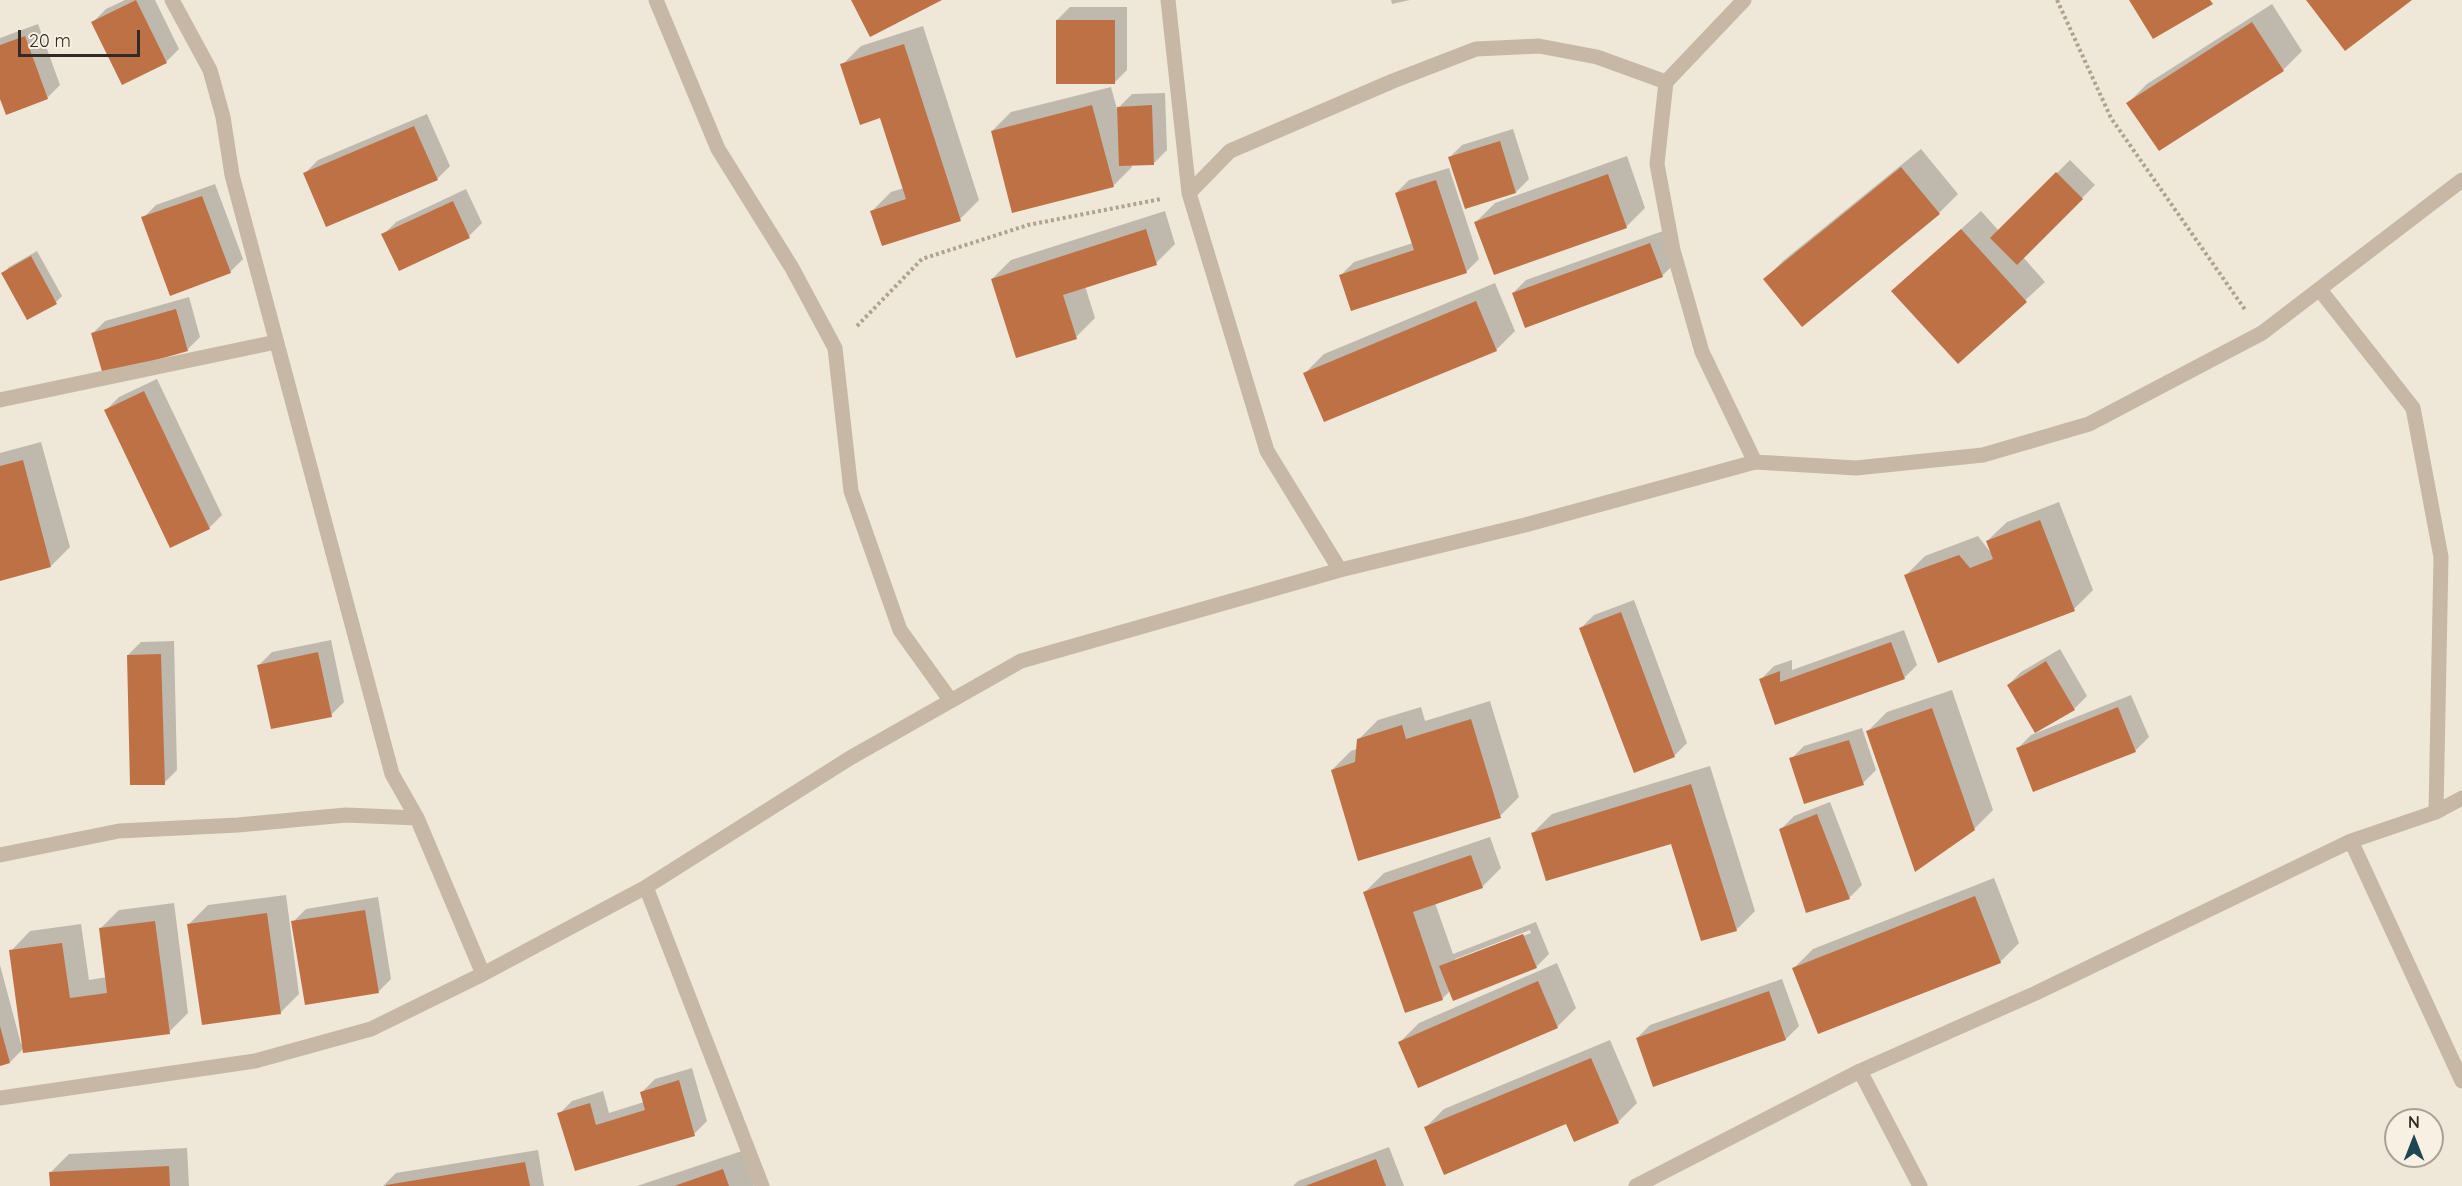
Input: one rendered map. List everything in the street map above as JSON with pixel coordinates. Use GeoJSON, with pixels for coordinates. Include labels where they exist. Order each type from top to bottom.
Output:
{"type":"FeatureCollection","features":[{"type":"Feature","properties":{"kind":"street"},"geometry":{"type":"LineString","coordinates":[[172,0],[210,70],[223,117],[232,175],[392,774],[417,818],[483,974]]}},
{"type":"Feature","properties":{"kind":"street"},"geometry":{"type":"LineString","coordinates":[[656,0],[718,148],[792,268],[835,348],[851,490],[900,630],[951,701]]}},
{"type":"Feature","properties":{"kind":"street"},"geometry":{"type":"LineString","coordinates":[[1168,0],[1189,193],[1267,451],[1340,570]]}},
{"type":"Feature","properties":{"kind":"street"},"geometry":{"type":"LineString","coordinates":[[1744,0],[1666,82],[1657,164],[1673,250],[1702,352],[1755,462]]}},
{"type":"Feature","properties":{"kind":"street"},"geometry":{"type":"LineString","coordinates":[[1189,193],[1230,151],[1393,81],[1476,49],[1539,46],[1597,57],[1666,82]]}},
{"type":"Feature","properties":{"kind":"street"},"geometry":{"type":"LineString","coordinates":[[0,1098],[255,1061],[371,1029],[483,974],[646,887],[850,758],[1021,661],[1340,570],[1524,525],[1755,462],[1856,468],[1983,456],[2089,424],[2262,333],[2462,180]]}},
{"type":"Feature","properties":{"kind":"street"},"geometry":{"type":"LineString","coordinates":[[2320,290],[2413,408],[2441,557],[2436,812]]}},
{"type":"Feature","properties":{"kind":"street"},"geometry":{"type":"LineString","coordinates":[[0,400],[276,342]]}},
{"type":"Feature","properties":{"kind":"street"},"geometry":{"type":"LineString","coordinates":[[1636,1186],[1860,1071],[2036,993],[2351,841],[2436,812],[2462,798]]}},
{"type":"Feature","properties":{"kind":"street"},"geometry":{"type":"LineString","coordinates":[[0,855],[119,831],[238,825],[346,815],[417,818]]}},
{"type":"Feature","properties":{"kind":"street"},"geometry":{"type":"LineString","coordinates":[[2351,841],[2462,1081]]}},
{"type":"Feature","properties":{"kind":"street"},"geometry":{"type":"LineString","coordinates":[[646,887],[762,1186]]}},
{"type":"Feature","properties":{"kind":"street"},"geometry":{"type":"LineString","coordinates":[[1860,1071],[1920,1186]]}},
{"type":"Feature","properties":{"kind":"path"},"geometry":{"type":"LineString","coordinates":[[2057,0],[2111,118],[2262,333]]}},
{"type":"Feature","properties":{"kind":"path"},"geometry":{"type":"LineString","coordinates":[[835,348],[922,259],[1028,225],[1189,193]]}},
{"type":"Feature","properties":{"kind":"building"},"geometry":{"type":"Polygon","coordinates":[[[136,0],[167,63],[122,85],[91,22],[136,0]]]}},
{"type":"Feature","properties":{"kind":"building"},"geometry":{"type":"Polygon","coordinates":[[[851,0],[942,0],[870,37],[851,0]]]}},
{"type":"Feature","properties":{"kind":"building"},"geometry":{"type":"Polygon","coordinates":[[[2129,0],[2210,0],[2213,4],[2153,39],[2129,0]]]}},
{"type":"Feature","properties":{"kind":"building"},"geometry":{"type":"Polygon","coordinates":[[[2306,0],[2412,0],[2345,51],[2306,0]]]}},
{"type":"Feature","properties":{"kind":"building"},"geometry":{"type":"Polygon","coordinates":[[[1056,20],[1115,20],[1115,84],[1056,84],[1056,20]]]}},
{"type":"Feature","properties":{"kind":"building"},"geometry":{"type":"Polygon","coordinates":[[[2252,22],[2284,71],[2159,151],[2126,103],[2252,22]]]}},
{"type":"Feature","properties":{"kind":"building"},"geometry":{"type":"Polygon","coordinates":[[[25,36],[48,99],[6,115],[0,99],[0,45],[25,36]]]}},
{"type":"Feature","properties":{"kind":"building"},"geometry":{"type":"Polygon","coordinates":[[[904,44],[961,221],[882,246],[870,211],[906,199],[880,118],[860,125],[840,64],[904,44]]]}},
{"type":"Feature","properties":{"kind":"building"},"geometry":{"type":"Polygon","coordinates":[[[1092,105],[1114,187],[1012,213],[991,131],[1092,105]]]}},
{"type":"Feature","properties":{"kind":"building"},"geometry":{"type":"Polygon","coordinates":[[[1152,105],[1154,165],[1119,166],[1117,107],[1152,105]]]}},
{"type":"Feature","properties":{"kind":"building"},"geometry":{"type":"Polygon","coordinates":[[[414,126],[438,180],[326,227],[303,173],[414,126]]]}},
{"type":"Feature","properties":{"kind":"building"},"geometry":{"type":"Polygon","coordinates":[[[1500,141],[1516,193],[1465,209],[1448,157],[1500,141]]]}},
{"type":"Feature","properties":{"kind":"building"},"geometry":{"type":"Polygon","coordinates":[[[1901,167],[1940,214],[1802,327],[1763,279],[1901,167]]]}},
{"type":"Feature","properties":{"kind":"building"},"geometry":{"type":"Polygon","coordinates":[[[2056,172],[2083,199],[2017,265],[1990,238],[2056,172]]]}},
{"type":"Feature","properties":{"kind":"building"},"geometry":{"type":"Polygon","coordinates":[[[1608,174],[1627,228],[1494,275],[1474,222],[1608,174]]]}},
{"type":"Feature","properties":{"kind":"building"},"geometry":{"type":"Polygon","coordinates":[[[1436,180],[1467,273],[1351,311],[1339,275],[1414,250],[1395,193],[1436,180]]]}},
{"type":"Feature","properties":{"kind":"building"},"geometry":{"type":"Polygon","coordinates":[[[202,196],[231,273],[170,296],[141,217],[202,196]]]}},
{"type":"Feature","properties":{"kind":"building"},"geometry":{"type":"Polygon","coordinates":[[[453,201],[470,238],[399,271],[381,234],[453,201]]]}},
{"type":"Feature","properties":{"kind":"building"},"geometry":{"type":"Polygon","coordinates":[[[1146,229],[1157,265],[1063,295],[1077,339],[1016,358],[991,279],[1146,229]]]}},
{"type":"Feature","properties":{"kind":"building"},"geometry":{"type":"Polygon","coordinates":[[[1961,229],[2027,302],[1958,364],[1891,291],[1961,229]]]}},
{"type":"Feature","properties":{"kind":"building"},"geometry":{"type":"Polygon","coordinates":[[[1650,243],[1663,277],[1525,328],[1512,293],[1650,243]]]}},
{"type":"Feature","properties":{"kind":"building"},"geometry":{"type":"Polygon","coordinates":[[[31,256],[57,304],[27,320],[1,273],[31,256]]]}},
{"type":"Feature","properties":{"kind":"building"},"geometry":{"type":"Polygon","coordinates":[[[1476,301],[1497,351],[1324,422],[1303,373],[1476,301]]]}},
{"type":"Feature","properties":{"kind":"building"},"geometry":{"type":"Polygon","coordinates":[[[176,309],[188,351],[103,375],[91,333],[176,309]]]}},
{"type":"Feature","properties":{"kind":"building"},"geometry":{"type":"Polygon","coordinates":[[[144,391],[210,529],[170,548],[104,410],[144,391]]]}},
{"type":"Feature","properties":{"kind":"building"},"geometry":{"type":"Polygon","coordinates":[[[23,460],[51,567],[0,581],[0,466],[23,460]]]}},
{"type":"Feature","properties":{"kind":"building"},"geometry":{"type":"Polygon","coordinates":[[[2040,520],[2075,611],[1938,663],[1904,575],[1959,555],[1970,568],[1993,559],[1986,541],[2040,520]]]}},
{"type":"Feature","properties":{"kind":"building"},"geometry":{"type":"Polygon","coordinates":[[[1621,612],[1675,757],[1634,773],[1579,628],[1621,612]]]}},
{"type":"Feature","properties":{"kind":"building"},"geometry":{"type":"Polygon","coordinates":[[[1891,642],[1905,679],[1775,725],[1759,679],[1780,671],[1780,682],[1891,642]]]}},
{"type":"Feature","properties":{"kind":"building"},"geometry":{"type":"Polygon","coordinates":[[[318,652],[332,717],[271,729],[257,665],[318,652]]]}},
{"type":"Feature","properties":{"kind":"building"},"geometry":{"type":"Polygon","coordinates":[[[161,654],[165,785],[130,785],[127,655],[161,654]]]}},
{"type":"Feature","properties":{"kind":"building"},"geometry":{"type":"Polygon","coordinates":[[[2046,661],[2075,710],[2035,733],[2007,685],[2046,661]]]}},
{"type":"Feature","properties":{"kind":"building"},"geometry":{"type":"Polygon","coordinates":[[[2118,707],[2136,752],[2033,792],[2016,748],[2118,707]]]}},
{"type":"Feature","properties":{"kind":"building"},"geometry":{"type":"Polygon","coordinates":[[[1932,708],[1975,830],[1915,872],[1866,731],[1932,708]]]}},
{"type":"Feature","properties":{"kind":"building"},"geometry":{"type":"Polygon","coordinates":[[[1471,719],[1501,818],[1358,861],[1331,770],[1355,762],[1357,739],[1402,725],[1406,739],[1471,719]]]}},
{"type":"Feature","properties":{"kind":"building"},"geometry":{"type":"Polygon","coordinates":[[[1849,740],[1864,785],[1804,804],[1789,758],[1849,740]]]}},
{"type":"Feature","properties":{"kind":"building"},"geometry":{"type":"Polygon","coordinates":[[[1691,784],[1737,931],[1701,941],[1671,844],[1546,881],[1531,833],[1691,784]]]}},
{"type":"Feature","properties":{"kind":"building"},"geometry":{"type":"Polygon","coordinates":[[[1817,814],[1850,899],[1806,913],[1779,829],[1817,814]]]}},
{"type":"Feature","properties":{"kind":"building"},"geometry":{"type":"Polygon","coordinates":[[[1471,855],[1483,888],[1413,912],[1443,1000],[1405,1013],[1363,892],[1471,855]]]}},
{"type":"Feature","properties":{"kind":"building"},"geometry":{"type":"Polygon","coordinates":[[[1975,896],[2001,963],[1818,1034],[1792,968],[1975,896]]]}},
{"type":"Feature","properties":{"kind":"building"},"geometry":{"type":"Polygon","coordinates":[[[365,910],[379,993],[305,1005],[291,921],[365,910]]]}},
{"type":"Feature","properties":{"kind":"building"},"geometry":{"type":"Polygon","coordinates":[[[267,913],[281,1014],[202,1025],[187,924],[267,913]]]}},
{"type":"Feature","properties":{"kind":"building"},"geometry":{"type":"Polygon","coordinates":[[[155,921],[170,1034],[23,1053],[9,950],[62,943],[70,998],[107,993],[99,928],[155,921]]]}},
{"type":"Feature","properties":{"kind":"building"},"geometry":{"type":"Polygon","coordinates":[[[1523,934],[1537,968],[1453,1001],[1439,966],[1523,934]]]}},
{"type":"Feature","properties":{"kind":"building"},"geometry":{"type":"Polygon","coordinates":[[[1538,981],[1558,1028],[1418,1088],[1398,1042],[1538,981]]]}},
{"type":"Feature","properties":{"kind":"building"},"geometry":{"type":"Polygon","coordinates":[[[1769,991],[1786,1040],[1653,1087],[1636,1038],[1769,991]]]}},
{"type":"Feature","properties":{"kind":"building"},"geometry":{"type":"Polygon","coordinates":[[[0,1026],[10,1063],[0,1066],[0,1026]]]}},
{"type":"Feature","properties":{"kind":"building"},"geometry":{"type":"Polygon","coordinates":[[[1591,1058],[1619,1123],[1574,1142],[1566,1124],[1444,1175],[1424,1127],[1591,1058]]]}},
{"type":"Feature","properties":{"kind":"building"},"geometry":{"type":"Polygon","coordinates":[[[679,1080],[695,1136],[575,1171],[557,1113],[590,1103],[596,1125],[645,1110],[640,1092],[679,1080]]]}},
{"type":"Feature","properties":{"kind":"building"},"geometry":{"type":"Polygon","coordinates":[[[1376,1159],[1386,1186],[1305,1186],[1376,1159]]]}},
{"type":"Feature","properties":{"kind":"building"},"geometry":{"type":"Polygon","coordinates":[[[525,1162],[530,1186],[386,1186],[386,1185],[525,1162]]]}},
{"type":"Feature","properties":{"kind":"building"},"geometry":{"type":"Polygon","coordinates":[[[169,1166],[170,1186],[50,1186],[49,1172],[169,1166]]]}},
{"type":"Feature","properties":{"kind":"building"},"geometry":{"type":"Polygon","coordinates":[[[723,1169],[729,1186],[674,1186],[723,1169]]]}}]}
